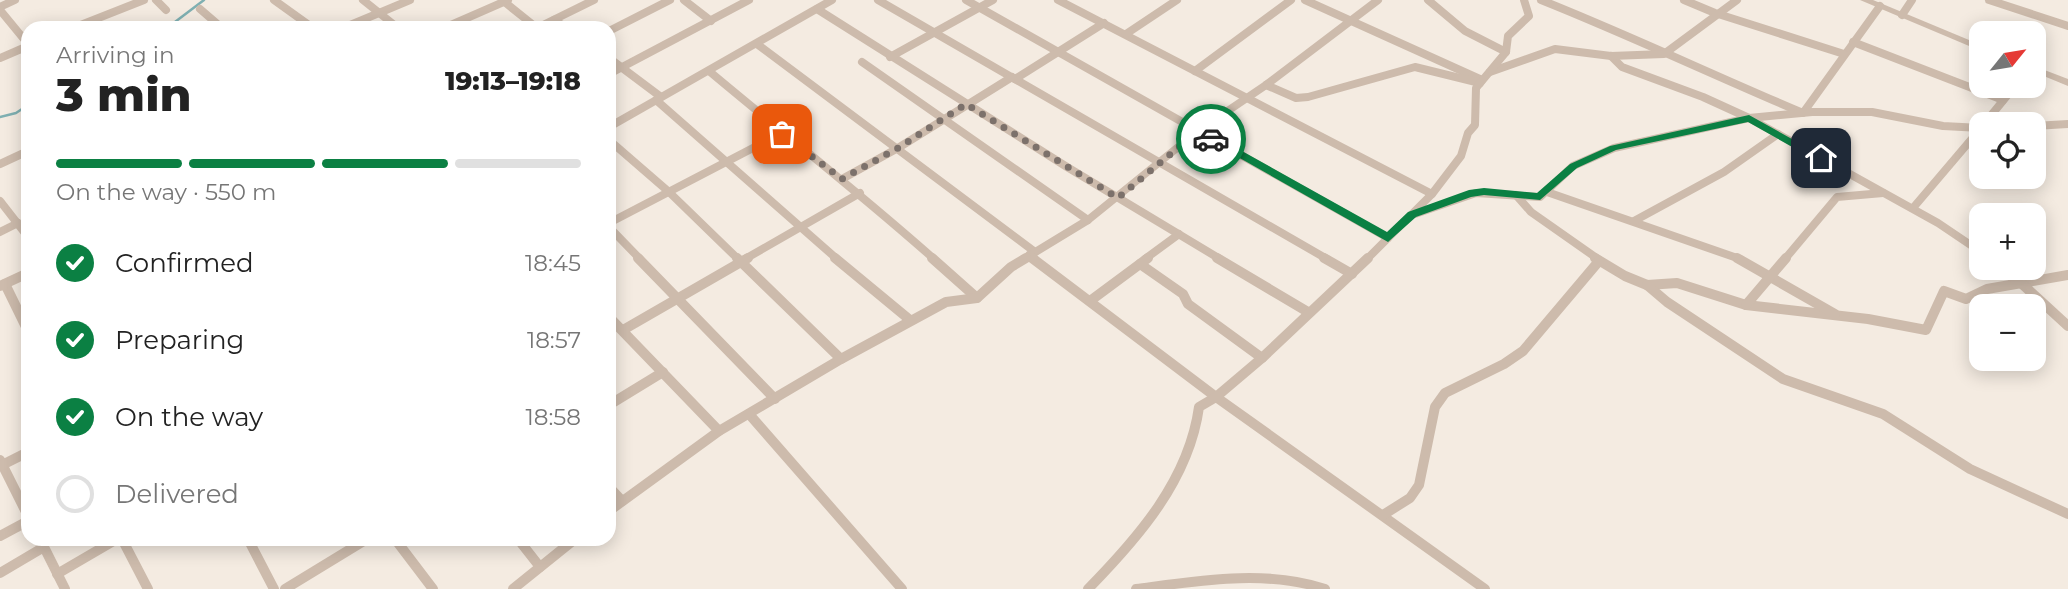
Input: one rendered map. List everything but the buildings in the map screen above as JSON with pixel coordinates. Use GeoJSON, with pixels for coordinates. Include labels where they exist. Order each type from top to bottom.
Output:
{"type":"FeatureCollection","features":[{"type":"Feature","properties":{"kind":"street"},"geometry":{"type":"LineString","coordinates":[[15,0],[0,8],[21,36]]}},
{"type":"Feature","properties":{"kind":"street"},"geometry":{"type":"LineString","coordinates":[[91,21],[144,0]]}},
{"type":"Feature","properties":{"kind":"street"},"geometry":{"type":"LineString","coordinates":[[156,0],[166,10]]}},
{"type":"Feature","properties":{"kind":"street"},"geometry":{"type":"LineString","coordinates":[[274,0],[303,21]]}},
{"type":"Feature","properties":{"kind":"street"},"geometry":{"type":"LineString","coordinates":[[363,0],[390,21]]}},
{"type":"Feature","properties":{"kind":"street"},"geometry":{"type":"LineString","coordinates":[[360,21],[410,0]]}},
{"type":"Feature","properties":{"kind":"street"},"geometry":{"type":"LineString","coordinates":[[554,20],[594,0]]}},
{"type":"Feature","properties":{"kind":"street"},"geometry":{"type":"LineString","coordinates":[[616,27],[670,0]]}},
{"type":"Feature","properties":{"kind":"street"},"geometry":{"type":"LineString","coordinates":[[684,0],[711,20]]}},
{"type":"Feature","properties":{"kind":"street"},"geometry":{"type":"LineString","coordinates":[[616,70],[749,0]]}},
{"type":"Feature","properties":{"kind":"street"},"geometry":{"type":"LineString","coordinates":[[616,122],[832,0]]}},
{"type":"Feature","properties":{"kind":"street"},"geometry":{"type":"LineString","coordinates":[[878,0],[1352,274]]}},
{"type":"Feature","properties":{"kind":"street"},"geometry":{"type":"LineString","coordinates":[[966,0],[1388,238]]}},
{"type":"Feature","properties":{"kind":"street"},"geometry":{"type":"LineString","coordinates":[[890,57],[993,0]]}},
{"type":"Feature","properties":{"kind":"street"},"geometry":{"type":"LineString","coordinates":[[1058,0],[1432,194]]}},
{"type":"Feature","properties":{"kind":"street"},"geometry":{"type":"LineString","coordinates":[[1126,34],[1177,0]]}},
{"type":"Feature","properties":{"kind":"street"},"geometry":{"type":"LineString","coordinates":[[1195,71],[1291,0]]}},
{"type":"Feature","properties":{"kind":"street"},"geometry":{"type":"LineString","coordinates":[[1305,0],[1349,22],[1484,79]]}},
{"type":"Feature","properties":{"kind":"street"},"geometry":{"type":"LineString","coordinates":[[616,506],[719,431],[841,359],[946,302],[977,298],[1010,267],[1088,220],[1198,131],[1266,85],[1378,0]]}},
{"type":"Feature","properties":{"kind":"street"},"geometry":{"type":"LineString","coordinates":[[1429,0],[1469,34],[1506,52]]}},
{"type":"Feature","properties":{"kind":"street"},"geometry":{"type":"LineString","coordinates":[[1088,589],[1133,543],[1180,471],[1195,436],[1199,407],[1216,397],[1262,358],[1308,312],[1352,274],[1432,194],[1461,156],[1468,133],[1475,125],[1474,95],[1506,52],[1508,37],[1530,16],[1524,0]]}},
{"type":"Feature","properties":{"kind":"street"},"geometry":{"type":"LineString","coordinates":[[1684,0],[1715,13],[1844,54]]}},
{"type":"Feature","properties":{"kind":"street"},"geometry":{"type":"LineString","coordinates":[[1266,85],[1291,96],[1308,97],[1415,67],[1429,68],[1465,81],[1484,79],[1555,49],[1611,56],[1664,54],[1715,13],[1737,0]]}},
{"type":"Feature","properties":{"kind":"street"},"geometry":{"type":"LineString","coordinates":[[1865,0],[1969,43]]}},
{"type":"Feature","properties":{"kind":"street"},"geometry":{"type":"LineString","coordinates":[[1902,15],[1912,0]]}},
{"type":"Feature","properties":{"kind":"street"},"geometry":{"type":"LineString","coordinates":[[460,21],[504,1],[528,21]]}},
{"type":"Feature","properties":{"kind":"street"},"geometry":{"type":"LineString","coordinates":[[1548,1],[1802,113]]}},
{"type":"Feature","properties":{"kind":"street"},"geometry":{"type":"LineString","coordinates":[[1993,1],[2068,26]]}},
{"type":"Feature","properties":{"kind":"street"},"geometry":{"type":"LineString","coordinates":[[1802,113],[1880,6]]}},
{"type":"Feature","properties":{"kind":"street"},"geometry":{"type":"LineString","coordinates":[[200,9],[214,21]]}},
{"type":"Feature","properties":{"kind":"street"},"geometry":{"type":"LineString","coordinates":[[817,9],[1118,198],[1308,312]]}},
{"type":"Feature","properties":{"kind":"street"},"geometry":{"type":"LineString","coordinates":[[842,179],[1104,23]]}},
{"type":"Feature","properties":{"kind":"street"},"geometry":{"type":"LineString","coordinates":[[1853,42],[2003,100],[1994,112]]}},
{"type":"Feature","properties":{"kind":"street"},"geometry":{"type":"LineString","coordinates":[[757,44],[898,148],[1216,397],[1485,589]]}},
{"type":"Feature","properties":{"kind":"street"},"geometry":{"type":"LineString","coordinates":[[0,58],[21,48]]}},
{"type":"Feature","properties":{"kind":"street"},"geometry":{"type":"LineString","coordinates":[[1611,56],[1622,67],[1703,97],[1749,118],[1913,208],[1969,244]]}},
{"type":"Feature","properties":{"kind":"street"},"geometry":{"type":"LineString","coordinates":[[862,62],[1088,220]]}},
{"type":"Feature","properties":{"kind":"street"},"geometry":{"type":"LineString","coordinates":[[616,63],[801,229],[910,320]]}},
{"type":"Feature","properties":{"kind":"street"},"geometry":{"type":"LineString","coordinates":[[709,71],[782,134],[860,193],[977,298]]}},
{"type":"Feature","properties":{"kind":"street"},"geometry":{"type":"LineString","coordinates":[[2046,74],[2068,83]]}},
{"type":"Feature","properties":{"kind":"street"},"geometry":{"type":"LineString","coordinates":[[1412,215],[1476,192],[1535,197],[1547,192],[1573,166],[1614,148],[1749,118],[1802,113],[1872,112],[1943,126],[1969,127]]}},
{"type":"Feature","properties":{"kind":"street"},"geometry":{"type":"LineString","coordinates":[[2046,125],[2068,124]]}},
{"type":"Feature","properties":{"kind":"street"},"geometry":{"type":"LineString","coordinates":[[616,221],[782,134]]}},
{"type":"Feature","properties":{"kind":"street"},"geometry":{"type":"LineString","coordinates":[[1634,221],[1724,172],[1778,134]]}},
{"type":"Feature","properties":{"kind":"street"},"geometry":{"type":"LineString","coordinates":[[1913,208],[1969,142]]}},
{"type":"Feature","properties":{"kind":"street"},"geometry":{"type":"LineString","coordinates":[[616,146],[668,192],[841,359]]}},
{"type":"Feature","properties":{"kind":"street"},"geometry":{"type":"LineString","coordinates":[[0,164],[21,154]]}},
{"type":"Feature","properties":{"kind":"street"},"geometry":{"type":"LineString","coordinates":[[1547,192],[1733,255],[1839,317]]}},
{"type":"Feature","properties":{"kind":"street"},"geometry":{"type":"LineString","coordinates":[[623,330],[860,193]]}},
{"type":"Feature","properties":{"kind":"street"},"geometry":{"type":"LineString","coordinates":[[1746,305],[1838,197],[1884,193]]}},
{"type":"Feature","properties":{"kind":"street"},"geometry":{"type":"LineString","coordinates":[[1516,195],[1546,224],[1599,261],[1647,285],[1667,302],[1783,379],[1883,414],[1970,469],[2068,514]]}},
{"type":"Feature","properties":{"kind":"street"},"geometry":{"type":"LineString","coordinates":[[0,201],[21,227]]}},
{"type":"Feature","properties":{"kind":"street"},"geometry":{"type":"LineString","coordinates":[[0,232],[18,223]]}},
{"type":"Feature","properties":{"kind":"street"},"geometry":{"type":"LineString","coordinates":[[616,232],[775,398]]}},
{"type":"Feature","properties":{"kind":"street"},"geometry":{"type":"LineString","coordinates":[[1090,301],[1179,234]]}},
{"type":"Feature","properties":{"kind":"street"},"geometry":{"type":"LineString","coordinates":[[1383,515],[1410,498],[1419,485],[1435,407],[1444,393],[1504,364],[1523,351],[1599,261]]}},
{"type":"Feature","properties":{"kind":"street"},"geometry":{"type":"LineString","coordinates":[[1140,264],[1183,294],[1188,304],[1262,358]]}},
{"type":"Feature","properties":{"kind":"street"},"geometry":{"type":"LineString","coordinates":[[1647,285],[1677,283],[1746,305],[1926,330],[1944,291],[1966,299],[1987,289],[2068,275]]}},
{"type":"Feature","properties":{"kind":"street"},"geometry":{"type":"LineString","coordinates":[[21,276],[2,285],[21,319]]}},
{"type":"Feature","properties":{"kind":"street"},"geometry":{"type":"LineString","coordinates":[[2017,280],[2068,326]]}},
{"type":"Feature","properties":{"kind":"street"},"geometry":{"type":"LineString","coordinates":[[616,324],[719,431]]}},
{"type":"Feature","properties":{"kind":"street"},"geometry":{"type":"LineString","coordinates":[[616,401],[663,372]]}},
{"type":"Feature","properties":{"kind":"street"},"geometry":{"type":"LineString","coordinates":[[749,414],[902,589]]}},
{"type":"Feature","properties":{"kind":"street"},"geometry":{"type":"LineString","coordinates":[[21,455],[1,463],[21,504]]}},
{"type":"Feature","properties":{"kind":"street"},"geometry":{"type":"LineString","coordinates":[[616,495],[622,501]]}},
{"type":"Feature","properties":{"kind":"street"},"geometry":{"type":"LineString","coordinates":[[0,536],[21,522]]}},
{"type":"Feature","properties":{"kind":"street"},"geometry":{"type":"LineString","coordinates":[[0,573],[38,546]]}},
{"type":"Feature","properties":{"kind":"street"},"geometry":{"type":"LineString","coordinates":[[43,546],[65,589]]}},
{"type":"Feature","properties":{"kind":"street"},"geometry":{"type":"LineString","coordinates":[[57,575],[107,546]]}},
{"type":"Feature","properties":{"kind":"street"},"geometry":{"type":"LineString","coordinates":[[123,546],[148,589]]}},
{"type":"Feature","properties":{"kind":"street"},"geometry":{"type":"LineString","coordinates":[[252,546],[274,589]]}},
{"type":"Feature","properties":{"kind":"street"},"geometry":{"type":"LineString","coordinates":[[285,589],[356,546]]}},
{"type":"Feature","properties":{"kind":"street"},"geometry":{"type":"LineString","coordinates":[[400,546],[433,589]]}},
{"type":"Feature","properties":{"kind":"street"},"geometry":{"type":"LineString","coordinates":[[524,546],[540,567]]}},
{"type":"Feature","properties":{"kind":"street"},"geometry":{"type":"LineString","coordinates":[[513,589],[566,546]]}},
{"type":"Feature","properties":{"kind":"street"},"geometry":{"type":"LineString","coordinates":[[1136,589],[1194,580],[1289,580],[1325,589]]}},
{"type":"Feature","properties":{"kind":"waterway"},"geometry":{"type":"LineString","coordinates":[[176,21],[204,0]]}},
{"type":"Feature","properties":{"kind":"waterway"},"geometry":{"type":"LineString","coordinates":[[0,117],[21,110]]}},
{"type":"Feature","properties":{"kind":"way so far"},"geometry":{"type":"LineString","coordinates":[[782,134],[842,179],[898,148],[966,104],[1118,198],[1198,131],[1211,139]]}},
{"type":"Feature","properties":{"kind":"route"},"geometry":{"type":"LineString","coordinates":[[1211,139],[1388,238],[1412,215],[1469,194],[1484,192],[1540,197],[1573,166],[1614,148],[1749,118],[1821,158]]}}]}
